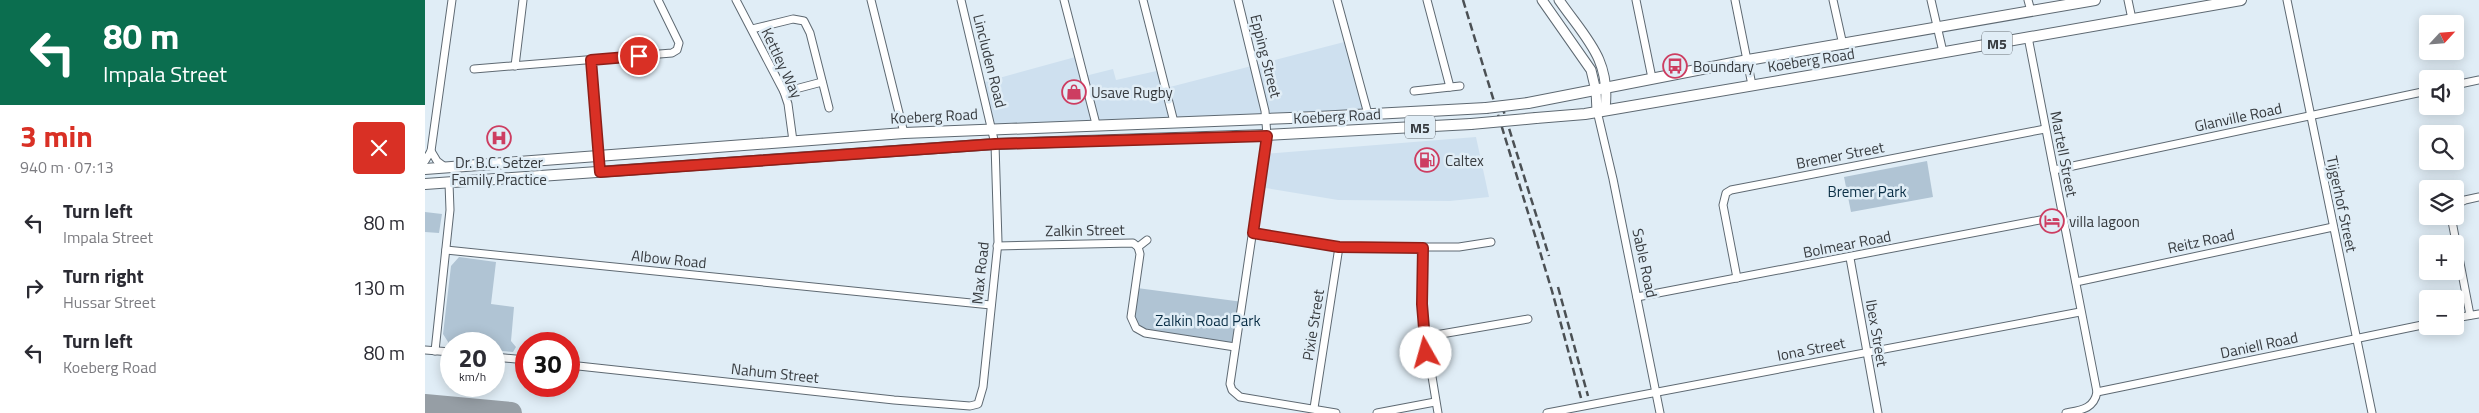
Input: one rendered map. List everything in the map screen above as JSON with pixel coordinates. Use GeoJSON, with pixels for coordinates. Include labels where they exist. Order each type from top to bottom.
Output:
{"type":"FeatureCollection","features":[{"type":"Feature","properties":{"kind":"main road"},"geometry":{"type":"LineString","coordinates":[[1542,0],[1588,66],[1601,114]]}},
{"type":"Feature","properties":{"kind":"main road"},"geometry":{"type":"LineString","coordinates":[[1559,0],[1598,57],[1605,72],[1607,88],[1601,114]]}},
{"type":"Feature","properties":{"kind":"main road","name":"Koeberg Road"},"geometry":{"type":"LineString","coordinates":[[425,168],[993,128],[1465,110],[1528,103],[1748,60],[2095,0]]}},
{"type":"Feature","properties":{"kind":"main road","name":"Koeberg Road"},"geometry":{"type":"LineString","coordinates":[[425,184],[995,144],[1267,136],[1601,114],[1753,85],[2241,0]]}},
{"type":"Feature","properties":{"kind":"street"},"geometry":{"type":"LineString","coordinates":[[425,161],[431,151],[452,0]]}},
{"type":"Feature","properties":{"kind":"street"},"geometry":{"type":"LineString","coordinates":[[515,66],[523,0]]}},
{"type":"Feature","properties":{"kind":"street"},"geometry":{"type":"LineString","coordinates":[[474,69],[675,52],[679,43],[658,0]]}},
{"type":"Feature","properties":{"kind":"street","name":"Kettley Way"},"geometry":{"type":"LineString","coordinates":[[736,0],[788,104],[793,142]]}},
{"type":"Feature","properties":{"kind":"street"},"geometry":{"type":"LineString","coordinates":[[871,0],[904,133]]}},
{"type":"Feature","properties":{"kind":"street","name":"Lincluden Road"},"geometry":{"type":"LineString","coordinates":[[961,0],[993,128],[995,144]]}},
{"type":"Feature","properties":{"kind":"street"},"geometry":{"type":"LineString","coordinates":[[1065,0],[1096,124]]}},
{"type":"Feature","properties":{"kind":"street"},"geometry":{"type":"LineString","coordinates":[[1143,0],[1174,122]]}},
{"type":"Feature","properties":{"kind":"street","name":"Epping Street"},"geometry":{"type":"LineString","coordinates":[[1238,0],[1266,119],[1267,136],[1229,378],[1232,390],[1240,397],[1314,408]]}},
{"type":"Feature","properties":{"kind":"street"},"geometry":{"type":"LineString","coordinates":[[1337,0],[1369,114]]}},
{"type":"Feature","properties":{"kind":"street"},"geometry":{"type":"LineString","coordinates":[[1427,0],[1450,87]]}},
{"type":"Feature","properties":{"kind":"street"},"geometry":{"type":"LineString","coordinates":[[1635,0],[1652,78]]}},
{"type":"Feature","properties":{"kind":"street"},"geometry":{"type":"LineString","coordinates":[[1735,0],[1753,85]]}},
{"type":"Feature","properties":{"kind":"street"},"geometry":{"type":"LineString","coordinates":[[1833,0],[1843,45]]}},
{"type":"Feature","properties":{"kind":"street"},"geometry":{"type":"LineString","coordinates":[[1931,0],[1943,52]]}},
{"type":"Feature","properties":{"kind":"street"},"geometry":{"type":"LineString","coordinates":[[2029,0],[2031,11]]}},
{"type":"Feature","properties":{"kind":"street"},"geometry":{"type":"LineString","coordinates":[[2129,0],[2132,19]]}},
{"type":"Feature","properties":{"kind":"street","name":"Tijgerhof Street"},"geometry":{"type":"LineString","coordinates":[[2287,0],[2372,413]]}},
{"type":"Feature","properties":{"kind":"street"},"geometry":{"type":"LineString","coordinates":[[752,29],[793,19],[804,21],[810,33],[829,108]]}},
{"type":"Feature","properties":{"kind":"street","name":"Martell Street"},"geometry":{"type":"LineString","coordinates":[[2028,37],[2061,216],[2097,392]]}},
{"type":"Feature","properties":{"kind":"street"},"geometry":{"type":"LineString","coordinates":[[591,60],[600,172]]}},
{"type":"Feature","properties":{"kind":"street"},"geometry":{"type":"LineString","coordinates":[[2464,83],[2479,80]]}},
{"type":"Feature","properties":{"kind":"street"},"geometry":{"type":"LineString","coordinates":[[783,92],[822,82]]}},
{"type":"Feature","properties":{"kind":"street"},"geometry":{"type":"LineString","coordinates":[[1414,91],[1460,86]]}},
{"type":"Feature","properties":{"kind":"street","name":"Glanville Road"},"geometry":{"type":"LineString","coordinates":[[2053,170],[2419,93]]}},
{"type":"Feature","properties":{"kind":"street","name":"Sable Road"},"geometry":{"type":"LineString","coordinates":[[1601,114],[1660,413]]}},
{"type":"Feature","properties":{"kind":"street","name":"Bremer Street"},"geometry":{"type":"LineString","coordinates":[[1737,278],[1723,205],[1726,193],[1731,190],[2045,130]]}},
{"type":"Feature","properties":{"kind":"street","name":"Max Road"},"geometry":{"type":"LineString","coordinates":[[978,404],[983,387],[997,246],[995,144]]}},
{"type":"Feature","properties":{"kind":"street"},"geometry":{"type":"LineString","coordinates":[[431,151],[437,161],[446,167]]}},
{"type":"Feature","properties":{"kind":"street"},"geometry":{"type":"LineString","coordinates":[[435,351],[450,210],[449,182]]}},
{"type":"Feature","properties":{"kind":"street"},"geometry":{"type":"LineString","coordinates":[[2464,200],[2479,197]]}},
{"type":"Feature","properties":{"kind":"street","name":"Bolmear Road"},"geometry":{"type":"LineString","coordinates":[[1637,297],[2061,216]]}},
{"type":"Feature","properties":{"kind":"street"},"geometry":{"type":"LineString","coordinates":[[2453,225],[2470,315]]}},
{"type":"Feature","properties":{"kind":"street","name":"Reitz Road"},"geometry":{"type":"LineString","coordinates":[[2076,282],[2333,227]]}},
{"type":"Feature","properties":{"kind":"street"},"geometry":{"type":"LineString","coordinates":[[1253,233],[1339,247],[1459,247],[1491,242]]}},
{"type":"Feature","properties":{"kind":"street"},"geometry":{"type":"LineString","coordinates":[[1138,247],[1147,240]]}},
{"type":"Feature","properties":{"kind":"street","name":"Zalkin Street"},"geometry":{"type":"LineString","coordinates":[[997,246],[1130,242],[1138,247],[1140,256],[1131,317],[1136,328],[1145,333],[1235,347]]}},
{"type":"Feature","properties":{"kind":"street","name":"Pixie Street"},"geometry":{"type":"LineString","coordinates":[[1314,408],[1339,247]]}},
{"type":"Feature","properties":{"kind":"street"},"geometry":{"type":"LineString","coordinates":[[1423,248],[1424,337],[1438,413]]}},
{"type":"Feature","properties":{"kind":"street","name":"Albow Road"},"geometry":{"type":"LineString","coordinates":[[446,250],[991,305]]}},
{"type":"Feature","properties":{"kind":"street","name":"Ibex Street"},"geometry":{"type":"LineString","coordinates":[[1849,258],[1878,413]]}},
{"type":"Feature","properties":{"kind":"street","name":"Iona Street"},"geometry":{"type":"LineString","coordinates":[[1547,413],[2080,312]]}},
{"type":"Feature","properties":{"kind":"street"},"geometry":{"type":"LineString","coordinates":[[2464,316],[2479,314]]}},
{"type":"Feature","properties":{"kind":"street"},"geometry":{"type":"LineString","coordinates":[[1424,337],[1528,319]]}},
{"type":"Feature","properties":{"kind":"street","name":"Daniell Road"},"geometry":{"type":"LineString","coordinates":[[2097,392],[2419,326]]}},
{"type":"Feature","properties":{"kind":"street"},"geometry":{"type":"LineString","coordinates":[[425,350],[440,351]]}},
{"type":"Feature","properties":{"kind":"street","name":"Nahum Street"},"geometry":{"type":"LineString","coordinates":[[580,366],[894,400],[969,406],[978,404]]}},
{"type":"Feature","properties":{"kind":"street"},"geometry":{"type":"LineString","coordinates":[[2066,413],[2085,409],[2092,404],[2097,392]]}},
{"type":"Feature","properties":{"kind":"street"},"geometry":{"type":"LineString","coordinates":[[1377,413],[1435,402]]}},
{"type":"Feature","properties":{"kind":"street"},"geometry":{"type":"LineString","coordinates":[[1314,408],[1336,413]]}},
{"type":"Feature","properties":{"kind":"shaded area"},"geometry":{"type":"Polygon","coordinates":[[[1348,41],[1368,114],[993,128],[981,83],[1079,56],[1085,76],[1113,69],[1116,80],[1161,70],[1166,88],[1348,41]]]}},
{"type":"Feature","properties":{"kind":"shaded area"},"geometry":{"type":"Polygon","coordinates":[[[1476,137],[1489,197],[1450,201],[1338,200],[1260,187],[1264,154],[1476,137]]]}},
{"type":"Feature","properties":{"kind":"green space","name":"Bremer Park"},"geometry":{"type":"Polygon","coordinates":[[[1927,161],[1933,197],[1851,212],[1844,177],[1927,161]]]}},
{"type":"Feature","properties":{"kind":"green space"},"geometry":{"type":"Polygon","coordinates":[[[425,212],[442,214],[439,233],[425,232],[425,212]]]}},
{"type":"Feature","properties":{"kind":"green space"},"geometry":{"type":"Polygon","coordinates":[[[459,257],[496,262],[491,304],[514,307],[511,341],[515,346],[513,352],[505,351],[505,332],[443,332],[451,266],[459,257]]]}},
{"type":"Feature","properties":{"kind":"green space","name":"Zalkin Road Park"},"geometry":{"type":"Polygon","coordinates":[[[1137,288],[1243,302],[1234,347],[1144,334],[1134,322],[1137,288]]]}},
{"type":"Feature","properties":{"kind":"taxiway"},"geometry":{"type":"LineString","coordinates":[[425,405],[511,413]]}},
{"type":"Feature","properties":{"kind":"railway"},"geometry":{"type":"LineString","coordinates":[[1463,0],[1552,291],[1581,398]]}},
{"type":"Feature","properties":{"kind":"railway"},"geometry":{"type":"LineString","coordinates":[[1502,106],[1549,256]]}},
{"type":"Feature","properties":{"kind":"railway"},"geometry":{"type":"LineString","coordinates":[[1558,287],[1588,396]]}},
{"type":"Feature","properties":{"kind":"place","name":"Boundary"},"geometry":{"type":"Point","coordinates":[1675,66]}},
{"type":"Feature","properties":{"kind":"place","name":"Usave Rugby"},"geometry":{"type":"Point","coordinates":[1074,92]}},
{"type":"Feature","properties":{"kind":"place","name":"Dr. B.C. Setzer Family Practice"},"geometry":{"type":"Point","coordinates":[499,138]}},
{"type":"Feature","properties":{"kind":"place","name":"Caltex"},"geometry":{"type":"Point","coordinates":[1427,160]}},
{"type":"Feature","properties":{"kind":"place","name":"villa lagoon"},"geometry":{"type":"Point","coordinates":[2052,221]}},
{"type":"Feature","properties":{"kind":"route"},"geometry":{"type":"LineString","coordinates":[[639,56],[591,60],[600,172],[995,144],[1267,136],[1253,233],[1339,247],[1423,248],[1422,304],[1426,353]]}}]}
